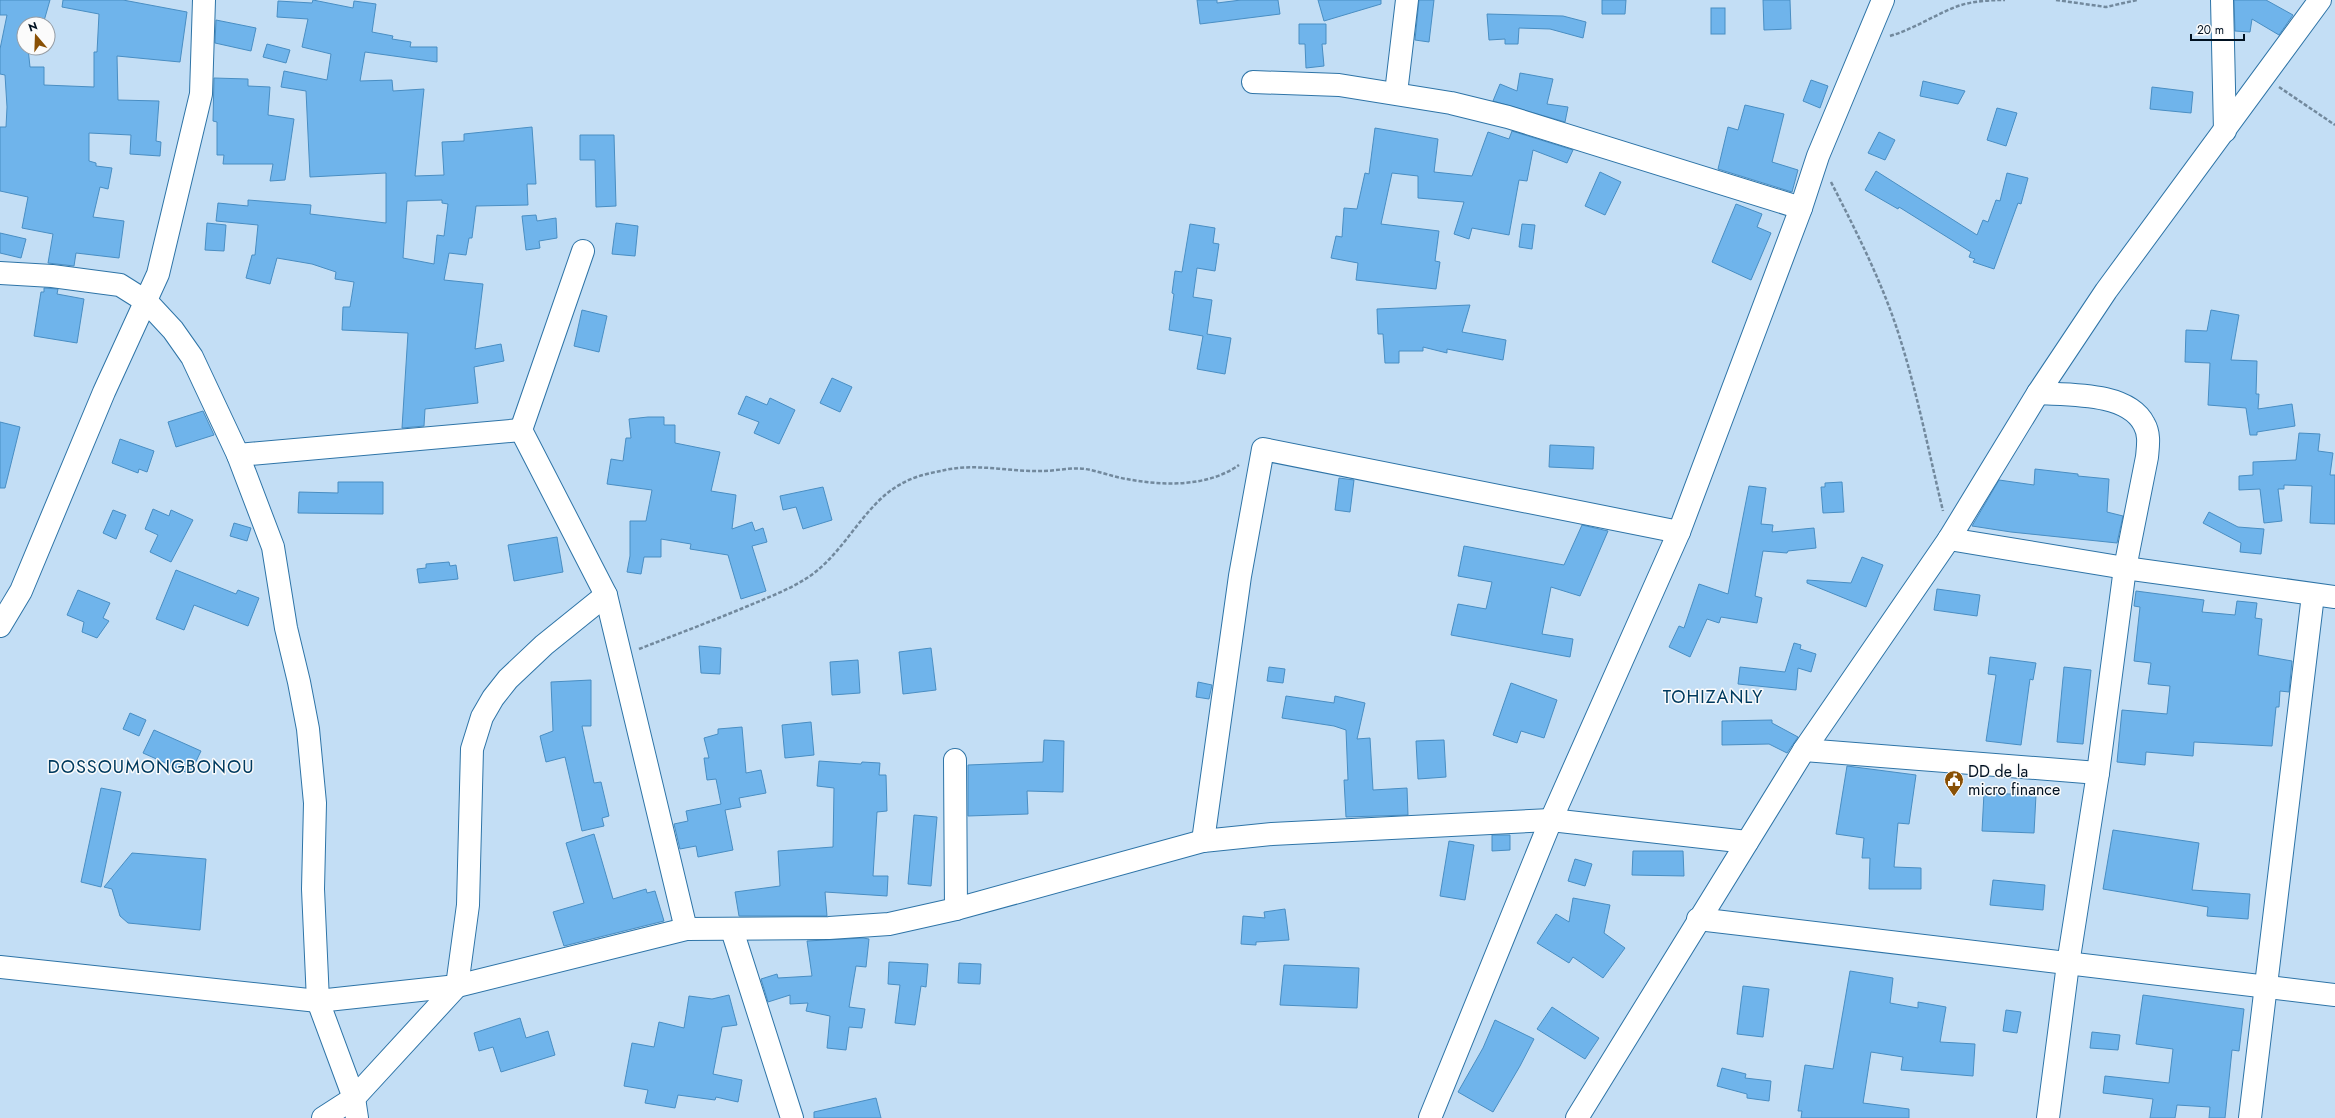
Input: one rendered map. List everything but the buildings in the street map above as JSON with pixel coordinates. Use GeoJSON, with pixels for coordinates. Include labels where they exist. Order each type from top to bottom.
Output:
{"type":"FeatureCollection","features":[{"type":"Feature","properties":{"kind":"street"},"geometry":{"type":"LineString","coordinates":[[0,626],[21,591],[104,392],[147,302],[158,274],[201,94],[204,0]]}},
{"type":"Feature","properties":{"kind":"street"},"geometry":{"type":"LineString","coordinates":[[1396,93],[1407,0]]}},
{"type":"Feature","properties":{"kind":"street"},"geometry":{"type":"LineString","coordinates":[[1430,1118],[1551,820],[1679,532],[1802,208],[1818,156],[1884,0]]}},
{"type":"Feature","properties":{"kind":"street"},"geometry":{"type":"LineString","coordinates":[[2222,0],[2225,131]]}},
{"type":"Feature","properties":{"kind":"street"},"geometry":{"type":"LineString","coordinates":[[1577,1118],[1698,919],[1804,750],[1949,539],[2038,393],[2106,291],[2320,0]]}},
{"type":"Feature","properties":{"kind":"street"},"geometry":{"type":"LineString","coordinates":[[1253,82],[1339,85],[1396,93],[1508,117],[1802,208]]}},
{"type":"Feature","properties":{"kind":"street"},"geometry":{"type":"LineString","coordinates":[[583,251],[521,430],[606,595],[686,929]]}},
{"type":"Feature","properties":{"kind":"street"},"geometry":{"type":"LineString","coordinates":[[0,273],[52,276],[120,285],[147,302],[173,330],[192,357],[238,455],[274,547],[286,628],[308,729],[315,803],[313,889],[318,1001],[355,1108]]}},
{"type":"Feature","properties":{"kind":"street"},"geometry":{"type":"LineString","coordinates":[[2038,393],[2098,398],[2120,403],[2137,412],[2145,424],[2148,439],[2147,457],[2124,568],[2098,773],[2068,964],[2048,1118]]}},
{"type":"Feature","properties":{"kind":"street"},"geometry":{"type":"LineString","coordinates":[[238,455],[521,430]]}},
{"type":"Feature","properties":{"kind":"street"},"geometry":{"type":"LineString","coordinates":[[1203,841],[1240,576],[1263,449],[1679,532]]}},
{"type":"Feature","properties":{"kind":"street"},"geometry":{"type":"LineString","coordinates":[[1949,539],[2124,568],[2335,597]]}},
{"type":"Feature","properties":{"kind":"street"},"geometry":{"type":"LineString","coordinates":[[323,1118],[355,1108],[457,986],[468,905],[472,749],[482,718],[493,698],[508,679],[544,645],[606,595]]}},
{"type":"Feature","properties":{"kind":"street"},"geometry":{"type":"LineString","coordinates":[[2250,1118],[2313,595]]}},
{"type":"Feature","properties":{"kind":"street"},"geometry":{"type":"LineString","coordinates":[[1804,750],[2098,773]]}},
{"type":"Feature","properties":{"kind":"street"},"geometry":{"type":"LineString","coordinates":[[955,760],[956,909]]}},
{"type":"Feature","properties":{"kind":"street"},"geometry":{"type":"LineString","coordinates":[[0,967],[318,1001],[457,986],[686,929],[732,930],[829,928],[889,924],[956,909],[1203,841],[1272,834],[1551,820],[1747,842]]}},
{"type":"Feature","properties":{"kind":"street"},"geometry":{"type":"LineString","coordinates":[[1698,919],[2265,988],[2335,995]]}},
{"type":"Feature","properties":{"kind":"street"},"geometry":{"type":"LineString","coordinates":[[732,930],[792,1118]]}},
{"type":"Feature","properties":{"kind":"path"},"geometry":{"type":"LineString","coordinates":[[1866,42],[1907,31],[1960,5],[1985,1],[2005,0]]}},
{"type":"Feature","properties":{"kind":"path"},"geometry":{"type":"LineString","coordinates":[[2056,0],[2106,7],[2137,0]]}},
{"type":"Feature","properties":{"kind":"path"},"geometry":{"type":"LineString","coordinates":[[2264,76],[2335,125]]}},
{"type":"Feature","properties":{"kind":"path"},"geometry":{"type":"LineString","coordinates":[[1818,156],[1878,278],[1896,326],[1910,377],[1949,539]]}},
{"type":"Feature","properties":{"kind":"path"},"geometry":{"type":"LineString","coordinates":[[621,656],[707,623],[788,589],[826,564],[883,496],[901,484],[923,475],[948,469],[976,468],[1042,471],[1074,468],[1127,480],[1156,483],[1189,482],[1225,475],[1263,449]]}},
{"type":"Feature","properties":{"kind":"place","name":"DD de la micro finance"},"geometry":{"type":"Point","coordinates":[1954,797]}},
{"type":"Feature","properties":{"kind":"district","name":"TOHIZANLY"},"geometry":{"type":"Point","coordinates":[1713,697]}},
{"type":"Feature","properties":{"kind":"district","name":"DOSSOUMONGBONOU"},"geometry":{"type":"Point","coordinates":[151,767]}}]}
